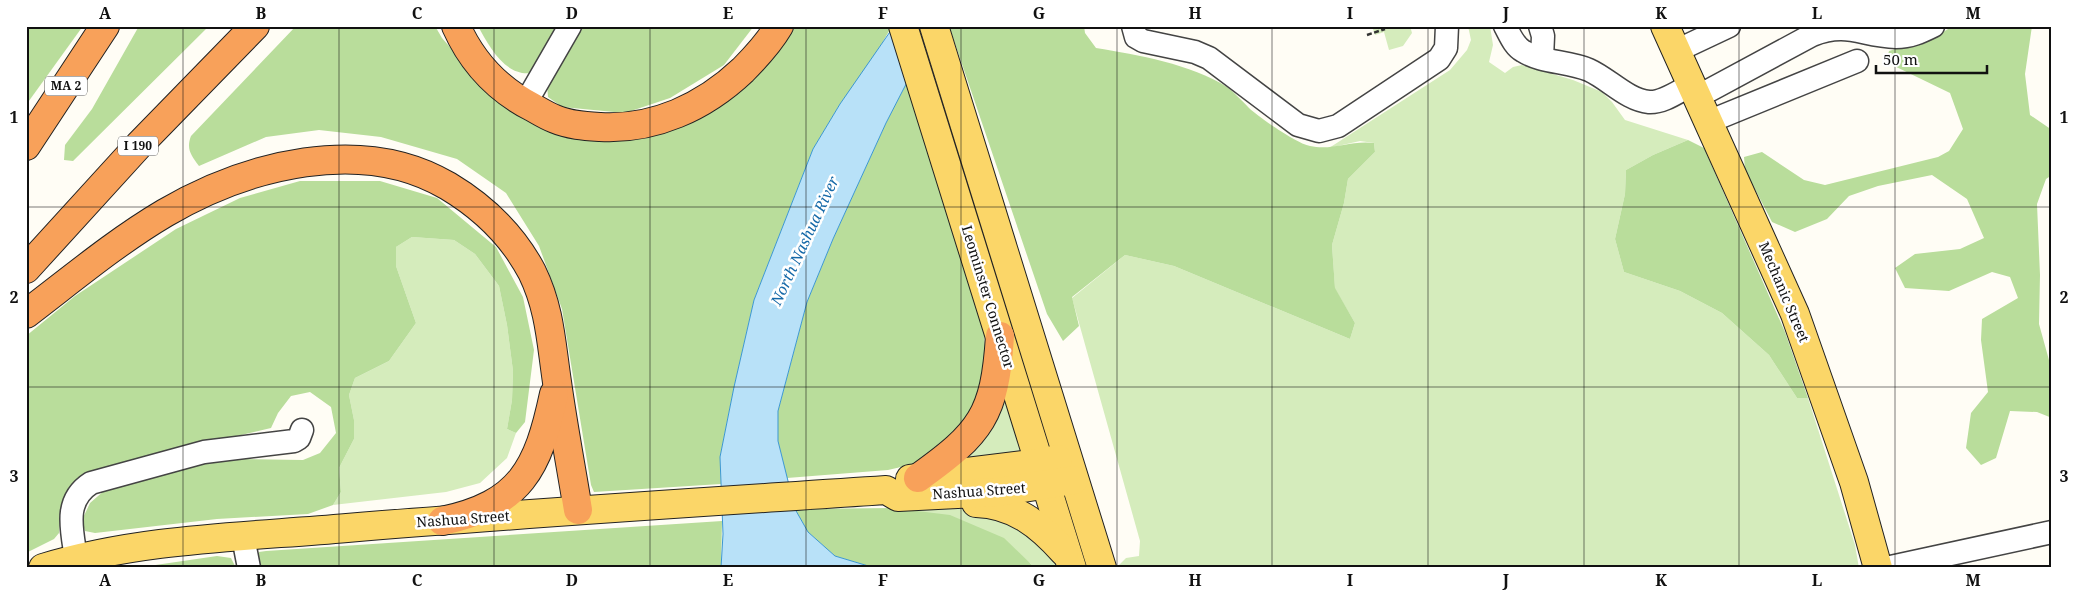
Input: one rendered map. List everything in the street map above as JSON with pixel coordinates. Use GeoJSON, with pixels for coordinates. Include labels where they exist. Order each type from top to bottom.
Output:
{"type":"FeatureCollection","features":[{"type":"Feature","properties":{"kind":"highway","name":"MA 2"},"geometry":{"type":"LineString","coordinates":[[26,146],[105,26]]}},
{"type":"Feature","properties":{"kind":"highway","name":"I 190"},"geometry":{"type":"LineString","coordinates":[[26,269],[139,145],[255,26]]}},
{"type":"Feature","properties":{"kind":"highway"},"geometry":{"type":"LineString","coordinates":[[456,26],[462,40],[486,74],[525,104],[556,120],[582,126],[622,128],[656,122],[694,107],[729,82],[760,53],[779,26]]}},
{"type":"Feature","properties":{"kind":"highway"},"geometry":{"type":"LineString","coordinates":[[26,314],[113,246],[166,212],[210,190],[265,171],[300,163],[342,158],[373,160],[417,170],[439,180],[465,196],[495,222],[521,254],[540,290],[550,326],[556,381],[578,510]]}},
{"type":"Feature","properties":{"kind":"highway"},"geometry":{"type":"LineString","coordinates":[[918,478],[965,442],[989,407],[995,388],[1000,336]]}},
{"type":"Feature","properties":{"kind":"highway"},"geometry":{"type":"LineString","coordinates":[[442,521],[469,515],[493,505],[504,497],[525,475],[543,442],[556,381]]}},
{"type":"Feature","properties":{"kind":"main road","name":"Leominster Connector"},"geometry":{"type":"LineString","coordinates":[[903,26],[1070,562]]}},
{"type":"Feature","properties":{"kind":"main road","name":"Leominster Connector"},"geometry":{"type":"LineString","coordinates":[[934,26],[1102,568]]}},
{"type":"Feature","properties":{"kind":"main road","name":"Mechanic Street"},"geometry":{"type":"LineString","coordinates":[[1665,26],[1687,40],[1694,91],[1795,314],[1845,456],[1878,568]]}},
{"type":"Feature","properties":{"kind":"main road","name":"Nashua Street"},"geometry":{"type":"LineString","coordinates":[[43,568],[76,558],[106,552],[243,537],[578,510],[678,505],[836,493],[997,492],[1043,474],[1070,468]]}},
{"type":"Feature","properties":{"kind":"main road","name":"Nashua Street"},"geometry":{"type":"LineString","coordinates":[[892,493],[895,482],[918,478],[1043,474]]}},
{"type":"Feature","properties":{"kind":"main road"},"geometry":{"type":"LineString","coordinates":[[892,493],[920,503],[984,503],[1012,510],[1034,522],[1070,562]]}},
{"type":"Feature","properties":{"kind":"street"},"geometry":{"type":"LineString","coordinates":[[525,104],[570,26]]}},
{"type":"Feature","properties":{"kind":"street"},"geometry":{"type":"LineString","coordinates":[[1133,26],[1136,37],[1143,41],[1195,52],[1209,58],[1298,125],[1319,130],[1338,126],[1439,59],[1446,48],[1447,26]]}},
{"type":"Feature","properties":{"kind":"street"},"geometry":{"type":"LineString","coordinates":[[1506,26],[1517,47],[1525,52],[1542,58],[1575,65],[1590,71],[1630,96],[1647,102],[1659,101],[1694,91],[1812,34],[1827,29],[1847,28],[1896,37],[1913,35],[1933,26]]}},
{"type":"Feature","properties":{"kind":"street"},"geometry":{"type":"LineString","coordinates":[[1540,26],[1543,36],[1542,58]]}},
{"type":"Feature","properties":{"kind":"street"},"geometry":{"type":"LineString","coordinates":[[1687,40],[1729,26]]}},
{"type":"Feature","properties":{"kind":"street"},"geometry":{"type":"LineString","coordinates":[[1708,122],[1857,61]]}},
{"type":"Feature","properties":{"kind":"street"},"geometry":{"type":"LineString","coordinates":[[76,558],[71,515],[74,501],[80,490],[91,483],[204,452],[294,441],[299,438],[302,430]]}},
{"type":"Feature","properties":{"kind":"street"},"geometry":{"type":"LineString","coordinates":[[1886,568],[2052,532]]}},
{"type":"Feature","properties":{"kind":"street"},"geometry":{"type":"LineString","coordinates":[[243,537],[249,568]]}},
{"type":"Feature","properties":{"kind":"path"},"geometry":{"type":"LineString","coordinates":[[1366,34],[1385,29]]}},
{"type":"Feature","properties":{"kind":"green space"},"geometry":{"type":"Polygon","coordinates":[[[26,26],[83,26],[26,105],[26,26]]]}},
{"type":"Feature","properties":{"kind":"green space"},"geometry":{"type":"Polygon","coordinates":[[[139,26],[209,26],[73,161],[64,160],[65,145],[92,109],[139,26]]]}},
{"type":"Feature","properties":{"kind":"green space"},"geometry":{"type":"Polygon","coordinates":[[[296,26],[435,26],[442,38],[476,77],[509,106],[652,131],[786,26],[892,26],[874,57],[840,104],[813,149],[754,300],[720,457],[721,484],[594,492],[591,485],[562,309],[539,246],[506,193],[457,159],[381,137],[319,130],[266,137],[199,166],[190,152],[191,136],[296,26]]]}},
{"type":"Feature","properties":{"kind":"green space"},"geometry":{"type":"Polygon","coordinates":[[[478,26],[558,26],[532,73],[522,73],[514,70],[499,59],[478,26]]]}},
{"type":"Feature","properties":{"kind":"green space"},"geometry":{"type":"Polygon","coordinates":[[[580,26],[754,26],[724,65],[670,98],[625,113],[562,107],[548,97],[547,85],[580,26]]]}},
{"type":"Feature","properties":{"kind":"green space"},"geometry":{"type":"Polygon","coordinates":[[[949,26],[1084,26],[1085,33],[1096,48],[1181,66],[1213,79],[1236,94],[1249,108],[1270,124],[1304,144],[1326,147],[1366,142],[1374,143],[1375,152],[1348,179],[1344,203],[1332,245],[1335,288],[1355,323],[1350,339],[1174,266],[1125,255],[1072,297],[1079,326],[1063,341],[1047,314],[949,26]]]}},
{"type":"Feature","properties":{"kind":"green space"},"geometry":{"type":"Polygon","coordinates":[[[1372,26],[1410,26],[1412,33],[1403,46],[1389,50],[1384,32],[1375,35],[1372,26]]]}},
{"type":"Feature","properties":{"kind":"green space"},"geometry":{"type":"Polygon","coordinates":[[[1468,26],[1490,26],[1493,45],[1489,62],[1505,73],[1513,67],[1522,65],[1573,80],[1602,92],[1625,120],[1688,140],[1653,155],[1626,170],[1625,194],[1615,239],[1624,272],[1680,291],[1722,313],[1769,355],[1797,398],[1808,398],[1855,545],[1859,568],[1116,568],[1126,558],[1139,556],[1140,541],[1072,298],[1125,255],[1174,266],[1350,339],[1355,323],[1335,289],[1332,245],[1344,203],[1348,179],[1375,152],[1374,143],[1360,141],[1329,148],[1450,70],[1467,50],[1471,40],[1468,26]]]}},
{"type":"Feature","properties":{"kind":"green space"},"geometry":{"type":"Polygon","coordinates":[[[1953,26],[2032,26],[2025,74],[2030,115],[2052,130],[2052,175],[2046,179],[2037,204],[2040,275],[2039,324],[2052,371],[2052,418],[2037,412],[2010,411],[1996,458],[1981,465],[1966,448],[1971,413],[1988,392],[1981,340],[1982,319],[2018,298],[2010,277],[1992,272],[1949,291],[1905,288],[1895,268],[1915,254],[1960,249],[1984,238],[1967,199],[1932,175],[1878,186],[1849,196],[1827,219],[1795,232],[1772,222],[1745,170],[1744,157],[1762,152],[1804,180],[1825,185],[1938,157],[1949,151],[1963,129],[1950,93],[1886,62],[1889,51],[1935,37],[1953,26]]]}},
{"type":"Feature","properties":{"kind":"green space"},"geometry":{"type":"Polygon","coordinates":[[[908,80],[984,333],[986,363],[981,394],[969,422],[946,446],[914,464],[888,470],[787,478],[778,441],[778,411],[807,302],[833,239],[886,123],[908,80]]]}},
{"type":"Feature","properties":{"kind":"green space"},"geometry":{"type":"Polygon","coordinates":[[[1688,140],[1704,148],[1785,332],[1808,398],[1797,398],[1769,355],[1722,313],[1680,291],[1624,272],[1615,239],[1625,194],[1626,170],[1653,155],[1688,140]]]}},
{"type":"Feature","properties":{"kind":"green space"},"geometry":{"type":"Polygon","coordinates":[[[300,181],[380,181],[437,198],[496,247],[523,297],[534,350],[525,422],[516,433],[507,429],[512,400],[513,371],[507,325],[499,286],[475,254],[454,240],[412,237],[396,247],[396,266],[416,323],[389,361],[355,378],[349,395],[354,420],[354,439],[339,468],[341,492],[333,505],[308,514],[217,519],[95,533],[85,531],[82,520],[90,503],[105,490],[205,464],[242,459],[303,460],[320,453],[336,433],[331,407],[310,392],[291,396],[278,413],[271,428],[98,469],[70,490],[61,508],[59,533],[54,539],[26,553],[26,336],[75,296],[176,229],[240,198],[300,181]]]}},
{"type":"Feature","properties":{"kind":"green space"},"geometry":{"type":"Polygon","coordinates":[[[412,237],[454,240],[475,254],[499,286],[507,325],[513,371],[512,400],[507,429],[516,433],[507,458],[480,483],[446,492],[333,505],[341,492],[339,468],[354,439],[354,420],[349,395],[355,378],[389,361],[416,323],[396,266],[396,247],[412,237]]]}},
{"type":"Feature","properties":{"kind":"green space"},"geometry":{"type":"Polygon","coordinates":[[[1006,392],[1023,450],[1020,455],[950,467],[1006,392]]]}},
{"type":"Feature","properties":{"kind":"green space"},"geometry":{"type":"Polygon","coordinates":[[[893,508],[979,509],[997,514],[1050,552],[1058,568],[1035,568],[1030,563],[893,508]]]}},
{"type":"Feature","properties":{"kind":"green space"},"geometry":{"type":"Polygon","coordinates":[[[893,508],[950,515],[1004,538],[1035,568],[875,568],[835,556],[808,532],[795,509],[893,508]]]}},
{"type":"Feature","properties":{"kind":"green space"},"geometry":{"type":"Polygon","coordinates":[[[722,521],[721,568],[257,568],[255,559],[259,552],[266,551],[722,521]]]}},
{"type":"Feature","properties":{"kind":"green space"},"geometry":{"type":"Polygon","coordinates":[[[217,556],[231,558],[236,568],[135,568],[217,556]]]}},
{"type":"Feature","properties":{"kind":"water","name":"North Nashua River"},"geometry":{"type":"Polygon","coordinates":[[[894,26],[936,26],[886,123],[833,239],[807,302],[778,411],[778,441],[795,509],[808,532],[835,556],[875,568],[721,568],[723,534],[720,457],[754,300],[813,149],[840,104],[894,26]]]}}]}
